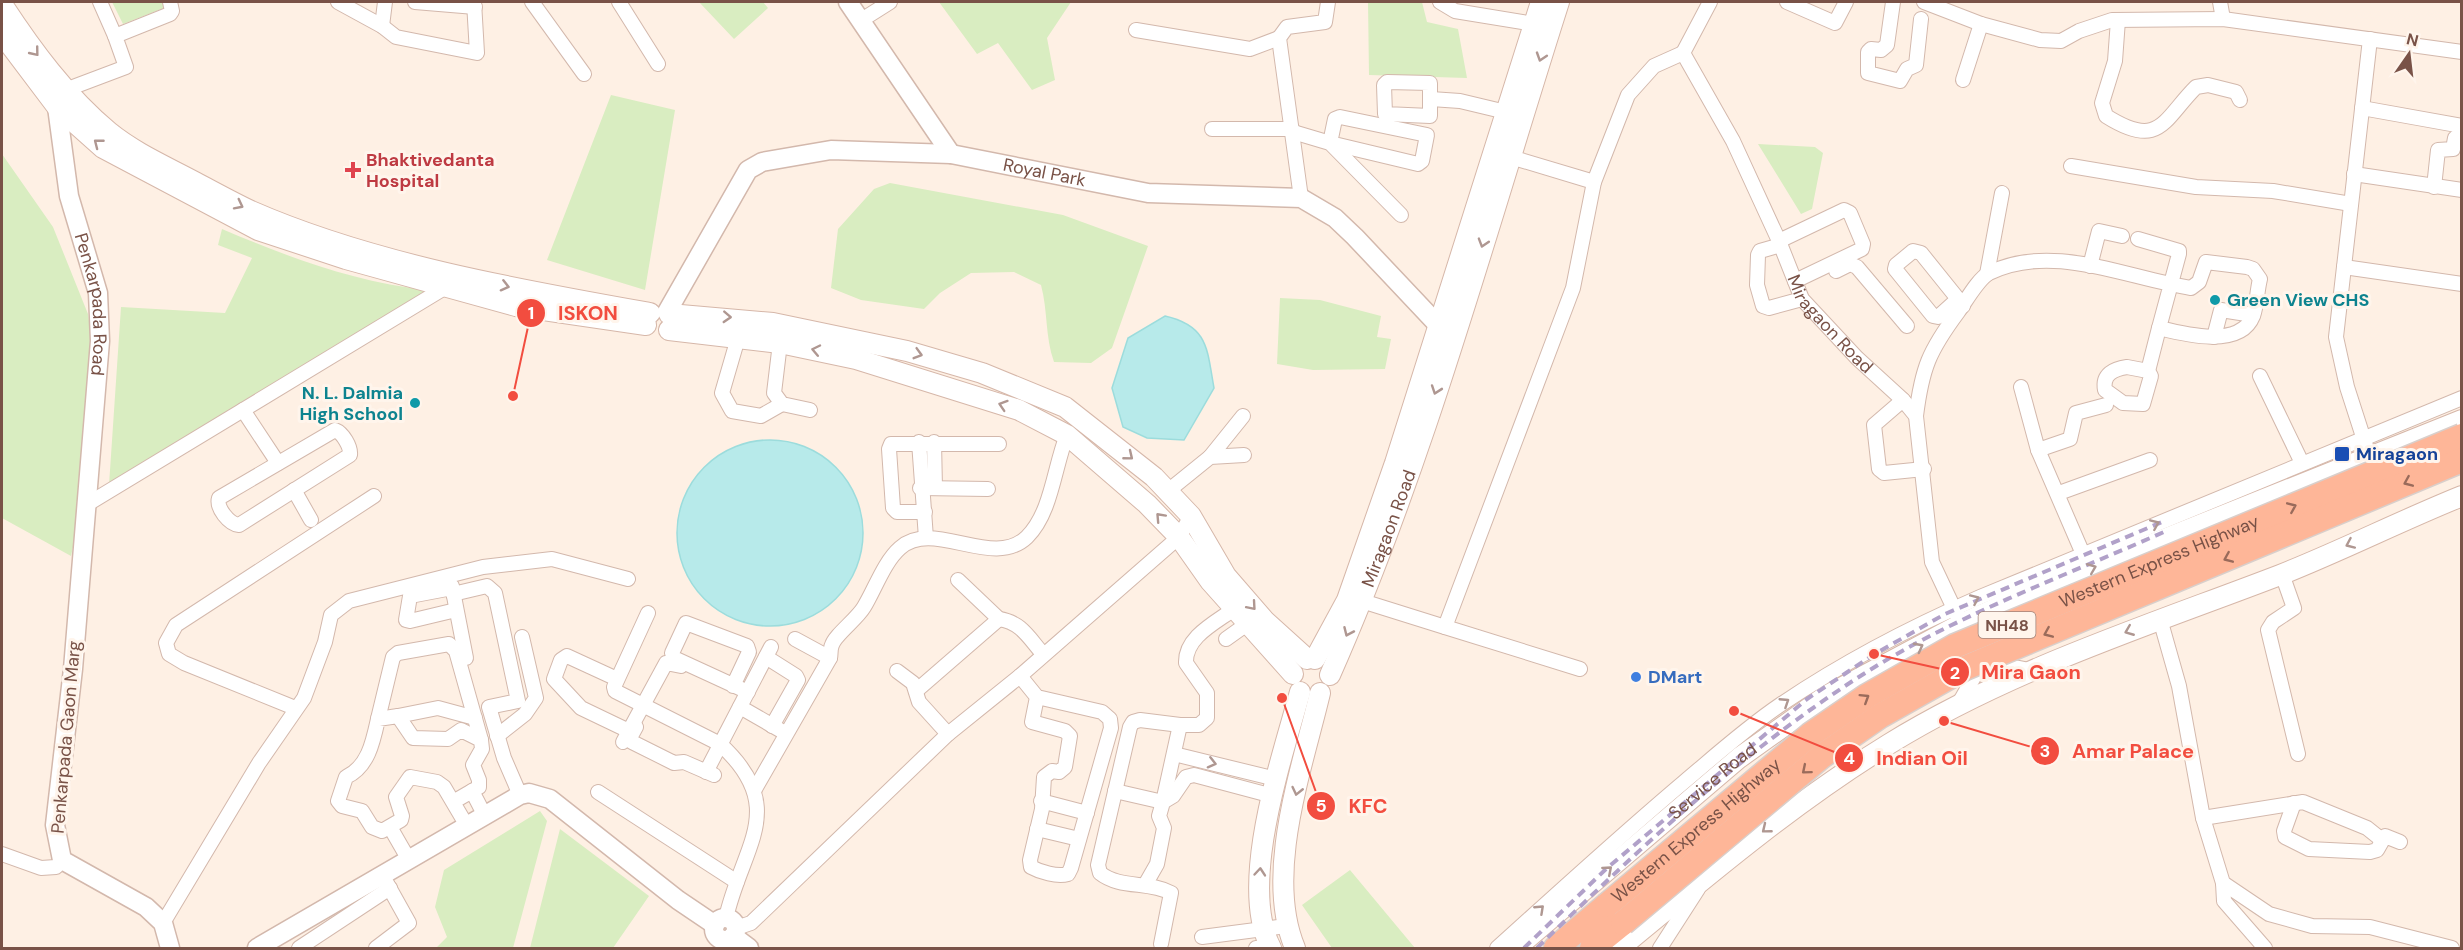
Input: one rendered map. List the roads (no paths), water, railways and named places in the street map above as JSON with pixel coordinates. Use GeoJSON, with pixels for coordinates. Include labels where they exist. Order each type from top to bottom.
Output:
{"type":"FeatureCollection","features":[{"type":"Feature","properties":{"kind":"highway","name":"Western Express Highway"},"geometry":{"type":"LineString","coordinates":[[1592,948],[1615,914],[1810,735],[1867,696],[1945,652],[2462,436]]}},
{"type":"Feature","properties":{"kind":"highway","name":"Western Express Highway"},"geometry":{"type":"LineString","coordinates":[[1556,948],[1615,914],[1822,756],[1880,716],[1965,668],[2462,460]]}},
{"type":"Feature","properties":{"kind":"main road","name":"Miragaon Road"},"geometry":{"type":"LineString","coordinates":[[1501,154],[1506,112],[1541,2]]}},
{"type":"Feature","properties":{"kind":"main road","name":"Miragaon Road"},"geometry":{"type":"LineString","coordinates":[[1329,675],[1362,601],[1501,154],[1559,2]]}},
{"type":"Feature","properties":{"kind":"main road"},"geometry":{"type":"LineString","coordinates":[[2,4],[61,98]]}},
{"type":"Feature","properties":{"kind":"main road"},"geometry":{"type":"LineString","coordinates":[[2,34],[103,148],[242,223],[346,259],[455,281],[523,290],[738,338],[780,343],[856,359],[1019,410],[1074,442],[1147,504],[1179,537],[1210,581],[1293,674]]}},
{"type":"Feature","properties":{"kind":"main road"},"geometry":{"type":"LineString","coordinates":[[660,319],[773,323],[907,351],[1024,388],[1065,406],[1154,477],[1191,516],[1226,576],[1265,621],[1311,659],[1322,662],[1329,675],[1329,682],[1320,693],[1314,696],[1300,692],[1293,681],[1293,674],[1300,662],[1311,659]]}},
{"type":"Feature","properties":{"kind":"main road","name":"Miragaon Road"},"geometry":{"type":"LineString","coordinates":[[1311,659],[1347,600],[1447,330]]}},
{"type":"Feature","properties":{"kind":"main road","name":"Service Road"},"geometry":{"type":"LineString","coordinates":[[1516,948],[1707,774],[1826,696],[1957,616],[2279,483],[2370,456],[2462,420]]}},
{"type":"Feature","properties":{"kind":"main road"},"geometry":{"type":"LineString","coordinates":[[1074,442],[1096,430]]}},
{"type":"Feature","properties":{"kind":"main road"},"geometry":{"type":"LineString","coordinates":[[1620,948],[1795,805],[1891,743],[1958,705],[2031,670],[2282,574],[2462,496]]}},
{"type":"Feature","properties":{"kind":"main road"},"geometry":{"type":"LineString","coordinates":[[1265,944],[1258,885],[1275,788],[1300,692]]}},
{"type":"Feature","properties":{"kind":"main road"},"geometry":{"type":"LineString","coordinates":[[1295,948],[1286,926],[1284,861],[1290,824],[1320,693]]}},
{"type":"Feature","properties":{"kind":"street"},"geometry":{"type":"LineString","coordinates":[[61,98],[126,67],[100,2]]}},
{"type":"Feature","properties":{"kind":"street"},"geometry":{"type":"LineString","coordinates":[[115,36],[170,14],[172,11],[170,2]]}},
{"type":"Feature","properties":{"kind":"street"},"geometry":{"type":"LineString","coordinates":[[338,2],[382,26],[396,37],[477,53],[474,4],[414,2]]}},
{"type":"Feature","properties":{"kind":"street"},"geometry":{"type":"LineString","coordinates":[[382,26],[385,2]]}},
{"type":"Feature","properties":{"kind":"street"},"geometry":{"type":"LineString","coordinates":[[532,2],[584,74]]}},
{"type":"Feature","properties":{"kind":"street"},"geometry":{"type":"LineString","coordinates":[[619,2],[658,64]]}},
{"type":"Feature","properties":{"kind":"street"},"geometry":{"type":"LineString","coordinates":[[848,2],[951,154]]}},
{"type":"Feature","properties":{"kind":"street"},"geometry":{"type":"LineString","coordinates":[[860,21],[890,2]]}},
{"type":"Feature","properties":{"kind":"street"},"geometry":{"type":"LineString","coordinates":[[1136,30],[1250,49],[1279,38],[1287,27],[1325,22],[1328,2]]}},
{"type":"Feature","properties":{"kind":"street"},"geometry":{"type":"LineString","coordinates":[[1440,2],[1455,11],[1487,9],[1534,24]]}},
{"type":"Feature","properties":{"kind":"street"},"geometry":{"type":"LineString","coordinates":[[1445,627],[1573,288],[1594,182],[1628,95],[1654,66],[1683,53],[1710,2]]}},
{"type":"Feature","properties":{"kind":"street"},"geometry":{"type":"LineString","coordinates":[[1787,2],[1835,23],[1840,18],[1846,2]]}},
{"type":"Feature","properties":{"kind":"street"},"geometry":{"type":"LineString","coordinates":[[1893,2],[1887,45],[1881,50],[1871,49],[1868,52],[1868,73],[1900,81],[1903,79],[1907,69],[1916,65],[1922,19]]}},
{"type":"Feature","properties":{"kind":"street"},"geometry":{"type":"LineString","coordinates":[[1924,2],[1981,24],[2040,40],[2061,41],[2093,25],[2118,20],[2223,19],[2462,52]]}},
{"type":"Feature","properties":{"kind":"street"},"geometry":{"type":"LineString","coordinates":[[2220,2],[2223,19]]}},
{"type":"Feature","properties":{"kind":"street"},"geometry":{"type":"LineString","coordinates":[[2118,20],[2115,61],[2102,103],[2106,116],[2123,126],[2153,131],[2166,124],[2196,87],[2220,86],[2236,92],[2240,100]]}},
{"type":"Feature","properties":{"kind":"street"},"geometry":{"type":"LineString","coordinates":[[1963,80],[1981,24]]}},
{"type":"Feature","properties":{"kind":"street"},"geometry":{"type":"LineString","coordinates":[[1279,38],[1301,198]]}},
{"type":"Feature","properties":{"kind":"street"},"geometry":{"type":"LineString","coordinates":[[2370,39],[2336,337],[2347,387],[2370,456]]}},
{"type":"Feature","properties":{"kind":"street","name":"Miragaon Road"},"geometry":{"type":"LineString","coordinates":[[1683,53],[1733,141],[1799,290],[1857,358],[1903,400],[1916,416]]}},
{"type":"Feature","properties":{"kind":"street","name":"Penkarpada Road"},"geometry":{"type":"LineString","coordinates":[[61,98],[69,196],[98,293],[98,367],[86,504]]}},
{"type":"Feature","properties":{"kind":"street"},"geometry":{"type":"LineString","coordinates":[[1431,99],[1460,101],[1506,112]]}},
{"type":"Feature","properties":{"kind":"street"},"geometry":{"type":"LineString","coordinates":[[2362,108],[2462,126]]}},
{"type":"Feature","properties":{"kind":"street"},"geometry":{"type":"LineString","coordinates":[[1212,129],[1292,130],[1329,143],[1418,164],[1422,161],[1427,137],[1424,134],[1340,117],[1335,119],[1329,143]]}},
{"type":"Feature","properties":{"kind":"street"},"geometry":{"type":"LineString","coordinates":[[2434,187],[2438,150],[2453,149],[2455,138],[2462,134]]}},
{"type":"Feature","properties":{"kind":"street"},"geometry":{"type":"LineString","coordinates":[[1329,143],[1401,215]]}},
{"type":"Feature","properties":{"kind":"street","name":"Royal Park"},"geometry":{"type":"LineString","coordinates":[[660,319],[744,176],[753,166],[762,162],[831,150],[951,154],[1148,193],[1301,198],[1335,218],[1447,330]]}},
{"type":"Feature","properties":{"kind":"street"},"geometry":{"type":"LineString","coordinates":[[1501,154],[1594,182]]}},
{"type":"Feature","properties":{"kind":"street"},"geometry":{"type":"LineString","coordinates":[[2071,166],[2196,187],[2272,191],[2351,204]]}},
{"type":"Feature","properties":{"kind":"street"},"geometry":{"type":"LineString","coordinates":[[2354,174],[2462,190]]}},
{"type":"Feature","properties":{"kind":"street"},"geometry":{"type":"LineString","coordinates":[[1987,274],[2002,193]]}},
{"type":"Feature","properties":{"kind":"street"},"geometry":{"type":"LineString","coordinates":[[1844,210],[1850,213],[1863,244],[1862,249],[1768,308],[1763,306],[1757,285],[1758,255],[1760,251],[1780,243],[1844,210]]}},
{"type":"Feature","properties":{"kind":"street"},"geometry":{"type":"LineString","coordinates":[[2090,266],[2099,231],[2122,236]]}},
{"type":"Feature","properties":{"kind":"street"},"geometry":{"type":"LineString","coordinates":[[2138,238],[2179,251],[2148,371]]}},
{"type":"Feature","properties":{"kind":"street"},"geometry":{"type":"LineString","coordinates":[[1960,302],[1917,251],[1896,265],[1895,269],[1933,316],[1938,317],[1960,302],[1987,274],[2031,260],[2090,266],[2191,288],[2196,285],[2204,265],[2211,260],[2253,269],[2260,279],[2253,315],[2249,323],[2236,331],[2201,338],[2159,328]]}},
{"type":"Feature","properties":{"kind":"street"},"geometry":{"type":"LineString","coordinates":[[1799,290],[1854,265],[1906,326]]}},
{"type":"Feature","properties":{"kind":"street"},"geometry":{"type":"LineString","coordinates":[[2344,267],[2462,284]]}},
{"type":"Feature","properties":{"kind":"street"},"geometry":{"type":"LineString","coordinates":[[86,504],[455,281]]}},
{"type":"Feature","properties":{"kind":"street"},"geometry":{"type":"LineString","coordinates":[[1960,302],[1927,358],[1916,416],[1924,469],[1932,562],[1974,647],[1989,663],[2018,666],[2031,670]]}},
{"type":"Feature","properties":{"kind":"street"},"geometry":{"type":"LineString","coordinates":[[2214,337],[2221,310],[2253,315]]}},
{"type":"Feature","properties":{"kind":"street"},"geometry":{"type":"LineString","coordinates":[[738,338],[722,391],[732,411],[761,416],[782,404],[810,410]]}},
{"type":"Feature","properties":{"kind":"street"},"geometry":{"type":"LineString","coordinates":[[780,343],[773,389],[782,404]]}},
{"type":"Feature","properties":{"kind":"street"},"geometry":{"type":"LineString","coordinates":[[2260,376],[2302,463]]}},
{"type":"Feature","properties":{"kind":"street"},"geometry":{"type":"LineString","coordinates":[[2021,387],[2038,450],[2059,493],[2083,554]]}},
{"type":"Feature","properties":{"kind":"street"},"geometry":{"type":"LineString","coordinates":[[2039,581],[2083,554],[2279,483],[2302,463],[2462,398]]}},
{"type":"Feature","properties":{"kind":"street"},"geometry":{"type":"LineString","coordinates":[[1903,400],[1874,425],[1879,469],[1884,473],[1924,469]]}},
{"type":"Feature","properties":{"kind":"street"},"geometry":{"type":"LineString","coordinates":[[2038,450],[2070,439],[2076,413],[2106,405]]}},
{"type":"Feature","properties":{"kind":"street"},"geometry":{"type":"LineString","coordinates":[[243,410],[278,463]]}},
{"type":"Feature","properties":{"kind":"street"},"geometry":{"type":"LineString","coordinates":[[1168,491],[1210,457],[1244,416]]}},
{"type":"Feature","properties":{"kind":"street"},"geometry":{"type":"LineString","coordinates":[[332,431],[340,433],[350,455],[294,490],[238,525],[231,522],[218,505],[219,498],[332,431]]}},
{"type":"Feature","properties":{"kind":"street"},"geometry":{"type":"LineString","coordinates":[[925,512],[897,512],[893,508],[890,446],[893,442],[999,444]]}},
{"type":"Feature","properties":{"kind":"street"},"geometry":{"type":"LineString","coordinates":[[919,442],[920,488],[925,512],[926,538]]}},
{"type":"Feature","properties":{"kind":"street"},"geometry":{"type":"LineString","coordinates":[[934,442],[935,488]]}},
{"type":"Feature","properties":{"kind":"street"},"geometry":{"type":"LineString","coordinates":[[727,927],[737,882],[756,828],[755,789],[830,658],[832,644],[854,622],[900,548],[926,538],[995,549],[1011,547],[1026,538],[1037,524],[1074,442]]}},
{"type":"Feature","properties":{"kind":"street"},"geometry":{"type":"LineString","coordinates":[[1210,457],[1244,455]]}},
{"type":"Feature","properties":{"kind":"street"},"geometry":{"type":"LineString","coordinates":[[2059,493],[2150,460]]}},
{"type":"Feature","properties":{"kind":"street"},"geometry":{"type":"LineString","coordinates":[[920,488],[988,489]]}},
{"type":"Feature","properties":{"kind":"street"},"geometry":{"type":"LineString","coordinates":[[294,490],[311,520]]}},
{"type":"Feature","properties":{"kind":"street"},"geometry":{"type":"LineString","coordinates":[[295,708],[184,663],[169,654],[166,643],[176,625],[374,496]]}},
{"type":"Feature","properties":{"kind":"street","name":"Penkarpada Gaon Marg"},"geometry":{"type":"LineString","coordinates":[[86,504],[73,669],[55,825],[62,860],[146,907],[163,923]]}},
{"type":"Feature","properties":{"kind":"street"},"geometry":{"type":"LineString","coordinates":[[727,927],[751,923],[948,734],[1020,676],[1042,654],[1179,537],[1191,516]]}},
{"type":"Feature","properties":{"kind":"street"},"geometry":{"type":"LineString","coordinates":[[456,610],[410,621],[404,616],[410,596],[452,586],[501,564],[552,560],[628,579]]}},
{"type":"Feature","properties":{"kind":"street"},"geometry":{"type":"LineString","coordinates":[[2282,574],[2294,608],[2273,621],[2268,630],[2298,754]]}},
{"type":"Feature","properties":{"kind":"street"},"geometry":{"type":"LineString","coordinates":[[958,580],[999,619],[1012,621],[1020,626],[1042,654]]}},
{"type":"Feature","properties":{"kind":"street"},"geometry":{"type":"LineString","coordinates":[[170,948],[163,923],[295,708],[304,698],[326,642],[331,615],[349,601],[452,586],[487,586],[495,593],[518,701],[489,707],[475,704],[452,586]]}},
{"type":"Feature","properties":{"kind":"street"},"geometry":{"type":"LineString","coordinates":[[1362,601],[1580,669]]}},
{"type":"Feature","properties":{"kind":"street"},"geometry":{"type":"LineString","coordinates":[[615,684],[648,613]]}},
{"type":"Feature","properties":{"kind":"street"},"geometry":{"type":"LineString","coordinates":[[1226,639],[1240,616]]}},
{"type":"Feature","properties":{"kind":"street"},"geometry":{"type":"LineString","coordinates":[[1161,944],[1172,897],[1169,892],[1145,885],[1115,881],[1100,873],[1098,865],[1115,791],[1133,722],[1140,720],[1198,724],[1207,718],[1207,693],[1186,663],[1188,647],[1194,639],[1240,616]]}},
{"type":"Feature","properties":{"kind":"street"},"geometry":{"type":"LineString","coordinates":[[916,691],[999,619]]}},
{"type":"Feature","properties":{"kind":"street"},"geometry":{"type":"LineString","coordinates":[[2160,619],[2179,686],[2203,818],[2223,883],[2224,901],[2265,948]]}},
{"type":"Feature","properties":{"kind":"street"},"geometry":{"type":"LineString","coordinates":[[733,686],[749,652],[747,646],[686,623],[672,656],[733,686],[772,726],[786,734]]}},
{"type":"Feature","properties":{"kind":"street"},"geometry":{"type":"LineString","coordinates":[[497,736],[525,714],[536,698],[522,637]]}},
{"type":"Feature","properties":{"kind":"street"},"geometry":{"type":"LineString","coordinates":[[795,639],[830,658]]}},
{"type":"Feature","properties":{"kind":"street"},"geometry":{"type":"LineString","coordinates":[[453,802],[472,791],[480,783],[473,765],[482,748],[456,651],[453,645],[447,643],[398,653],[393,657],[370,750],[357,772],[344,779],[338,801],[342,806],[362,811],[375,830],[379,832],[402,818],[396,797],[410,777],[437,782],[444,787],[467,826]]}},
{"type":"Feature","properties":{"kind":"street"},"geometry":{"type":"LineString","coordinates":[[1958,705],[1976,672],[1973,660],[1974,647]]}},
{"type":"Feature","properties":{"kind":"street"},"geometry":{"type":"LineString","coordinates":[[644,706],[631,741],[674,763],[684,762],[710,774],[720,744],[768,652],[798,680],[772,726]]}},
{"type":"Feature","properties":{"kind":"street"},"geometry":{"type":"LineString","coordinates":[[744,699],[668,662],[644,706],[626,737],[581,708],[554,679],[561,660],[567,656],[615,684],[644,706],[720,744],[733,756],[755,789]]}},
{"type":"Feature","properties":{"kind":"street"},"geometry":{"type":"LineString","coordinates":[[897,671],[913,683],[919,702],[948,734]]}},
{"type":"Feature","properties":{"kind":"street"},"geometry":{"type":"LineString","coordinates":[[1020,676],[1037,697],[1102,712],[1110,719],[1111,728],[1087,813],[1068,873],[1062,875],[1037,870],[1031,867],[1030,860],[1042,809],[1044,777],[1052,771],[1059,772],[1065,767],[1070,736],[1065,731],[1032,722],[1037,697]]}},
{"type":"Feature","properties":{"kind":"street"},"geometry":{"type":"LineString","coordinates":[[489,707],[497,736],[520,795]]}},
{"type":"Feature","properties":{"kind":"street"},"geometry":{"type":"LineString","coordinates":[[378,719],[438,708],[475,718]]}},
{"type":"Feature","properties":{"kind":"street"},"geometry":{"type":"LineString","coordinates":[[398,716],[413,738],[448,739],[461,730],[481,740]]}},
{"type":"Feature","properties":{"kind":"street"},"geometry":{"type":"LineString","coordinates":[[1145,885],[1157,864],[1164,828],[1159,816],[1180,724]]}},
{"type":"Feature","properties":{"kind":"street"},"geometry":{"type":"LineString","coordinates":[[1174,754],[1275,788]]}},
{"type":"Feature","properties":{"kind":"street"},"geometry":{"type":"LineString","coordinates":[[1497,948],[1605,848],[1707,774]]}},
{"type":"Feature","properties":{"kind":"street"},"geometry":{"type":"LineString","coordinates":[[1115,791],[1162,802],[1173,796],[1186,777],[1194,775],[1275,788]]}},
{"type":"Feature","properties":{"kind":"street"},"geometry":{"type":"LineString","coordinates":[[472,791],[485,816]]}},
{"type":"Feature","properties":{"kind":"street"},"geometry":{"type":"LineString","coordinates":[[598,792],[737,882]]}},
{"type":"Feature","properties":{"kind":"street"},"geometry":{"type":"LineString","coordinates":[[299,948],[386,882],[408,860],[520,795],[530,793],[550,799],[678,900],[727,927],[749,948]]}},
{"type":"Feature","properties":{"kind":"street"},"geometry":{"type":"LineString","coordinates":[[1041,801],[1087,813]]}},
{"type":"Feature","properties":{"kind":"street"},"geometry":{"type":"LineString","coordinates":[[2203,818],[2294,803],[2308,803],[2367,828],[2382,840]]}},
{"type":"Feature","properties":{"kind":"street"},"geometry":{"type":"LineString","coordinates":[[2294,803],[2284,831],[2285,837],[2302,848],[2370,852],[2377,850],[2382,840],[2388,835],[2400,842]]}},
{"type":"Feature","properties":{"kind":"street"},"geometry":{"type":"LineString","coordinates":[[390,827],[408,860]]}},
{"type":"Feature","properties":{"kind":"street"},"geometry":{"type":"LineString","coordinates":[[1037,829],[1079,839]]}},
{"type":"Feature","properties":{"kind":"street"},"geometry":{"type":"LineString","coordinates":[[2,854],[42,868],[56,867],[62,860]]}},
{"type":"Feature","properties":{"kind":"street"},"geometry":{"type":"LineString","coordinates":[[1660,948],[1704,880]]}},
{"type":"Feature","properties":{"kind":"street"},"geometry":{"type":"LineString","coordinates":[[260,948],[386,882]]}},
{"type":"Feature","properties":{"kind":"street"},"geometry":{"type":"LineString","coordinates":[[376,948],[409,922],[386,882]]}},
{"type":"Feature","properties":{"kind":"street"},"geometry":{"type":"LineString","coordinates":[[2223,883],[2269,914],[2312,926],[2370,927],[2452,948]]}},
{"type":"Feature","properties":{"kind":"street"},"geometry":{"type":"LineString","coordinates":[[1202,937],[1225,942],[1265,944],[1286,926]]}},
{"type":"Feature","properties":{"kind":"water"},"geometry":{"type":"Polygon","coordinates":[[[1165,316],[1179,320],[1198,333],[1207,351],[1214,388],[1184,440],[1147,438],[1123,427],[1112,388],[1128,338],[1165,316]]]}},
{"type":"Feature","properties":{"kind":"water"},"geometry":{"type":"Polygon","coordinates":[[[770,440],[806,447],[836,467],[856,497],[863,533],[856,569],[836,599],[806,619],[770,626],[734,619],[704,599],[684,569],[677,533],[684,497],[704,467],[734,447],[770,440]]]}},
{"type":"Feature","properties":{"kind":"railway"},"geometry":{"type":"LineString","coordinates":[[1524,948],[1606,869],[1807,699],[1873,655],[1945,614],[2162,522]]}},
{"type":"Feature","properties":{"kind":"railway"},"geometry":{"type":"LineString","coordinates":[[1537,948],[1700,797],[1742,761],[1831,695],[1878,665],[1948,627],[2166,531]]}},
{"type":"Feature","properties":{"kind":"place","name":"Bhaktivedanta Hospital"},"geometry":{"type":"Point","coordinates":[353,170]}},
{"type":"Feature","properties":{"kind":"place","name":"Green View CHS"},"geometry":{"type":"Point","coordinates":[2215,300]}},
{"type":"Feature","properties":{"kind":"place","name":"ISKON"},"geometry":{"type":"Point","coordinates":[513,396]}},
{"type":"Feature","properties":{"kind":"place","name":"N. L. Dalmia High School"},"geometry":{"type":"Point","coordinates":[415,403]}},
{"type":"Feature","properties":{"kind":"place","name":"Miragaon"},"geometry":{"type":"Point","coordinates":[2342,454]}},
{"type":"Feature","properties":{"kind":"place","name":"Mira Gaon"},"geometry":{"type":"Point","coordinates":[1874,654]}},
{"type":"Feature","properties":{"kind":"place","name":"DMart"},"geometry":{"type":"Point","coordinates":[1636,677]}},
{"type":"Feature","properties":{"kind":"place","name":"KFC"},"geometry":{"type":"Point","coordinates":[1282,698]}},
{"type":"Feature","properties":{"kind":"place","name":"Indian Oil"},"geometry":{"type":"Point","coordinates":[1734,711]}},
{"type":"Feature","properties":{"kind":"place","name":"Amar Palace"},"geometry":{"type":"Point","coordinates":[1944,721]}}]}
